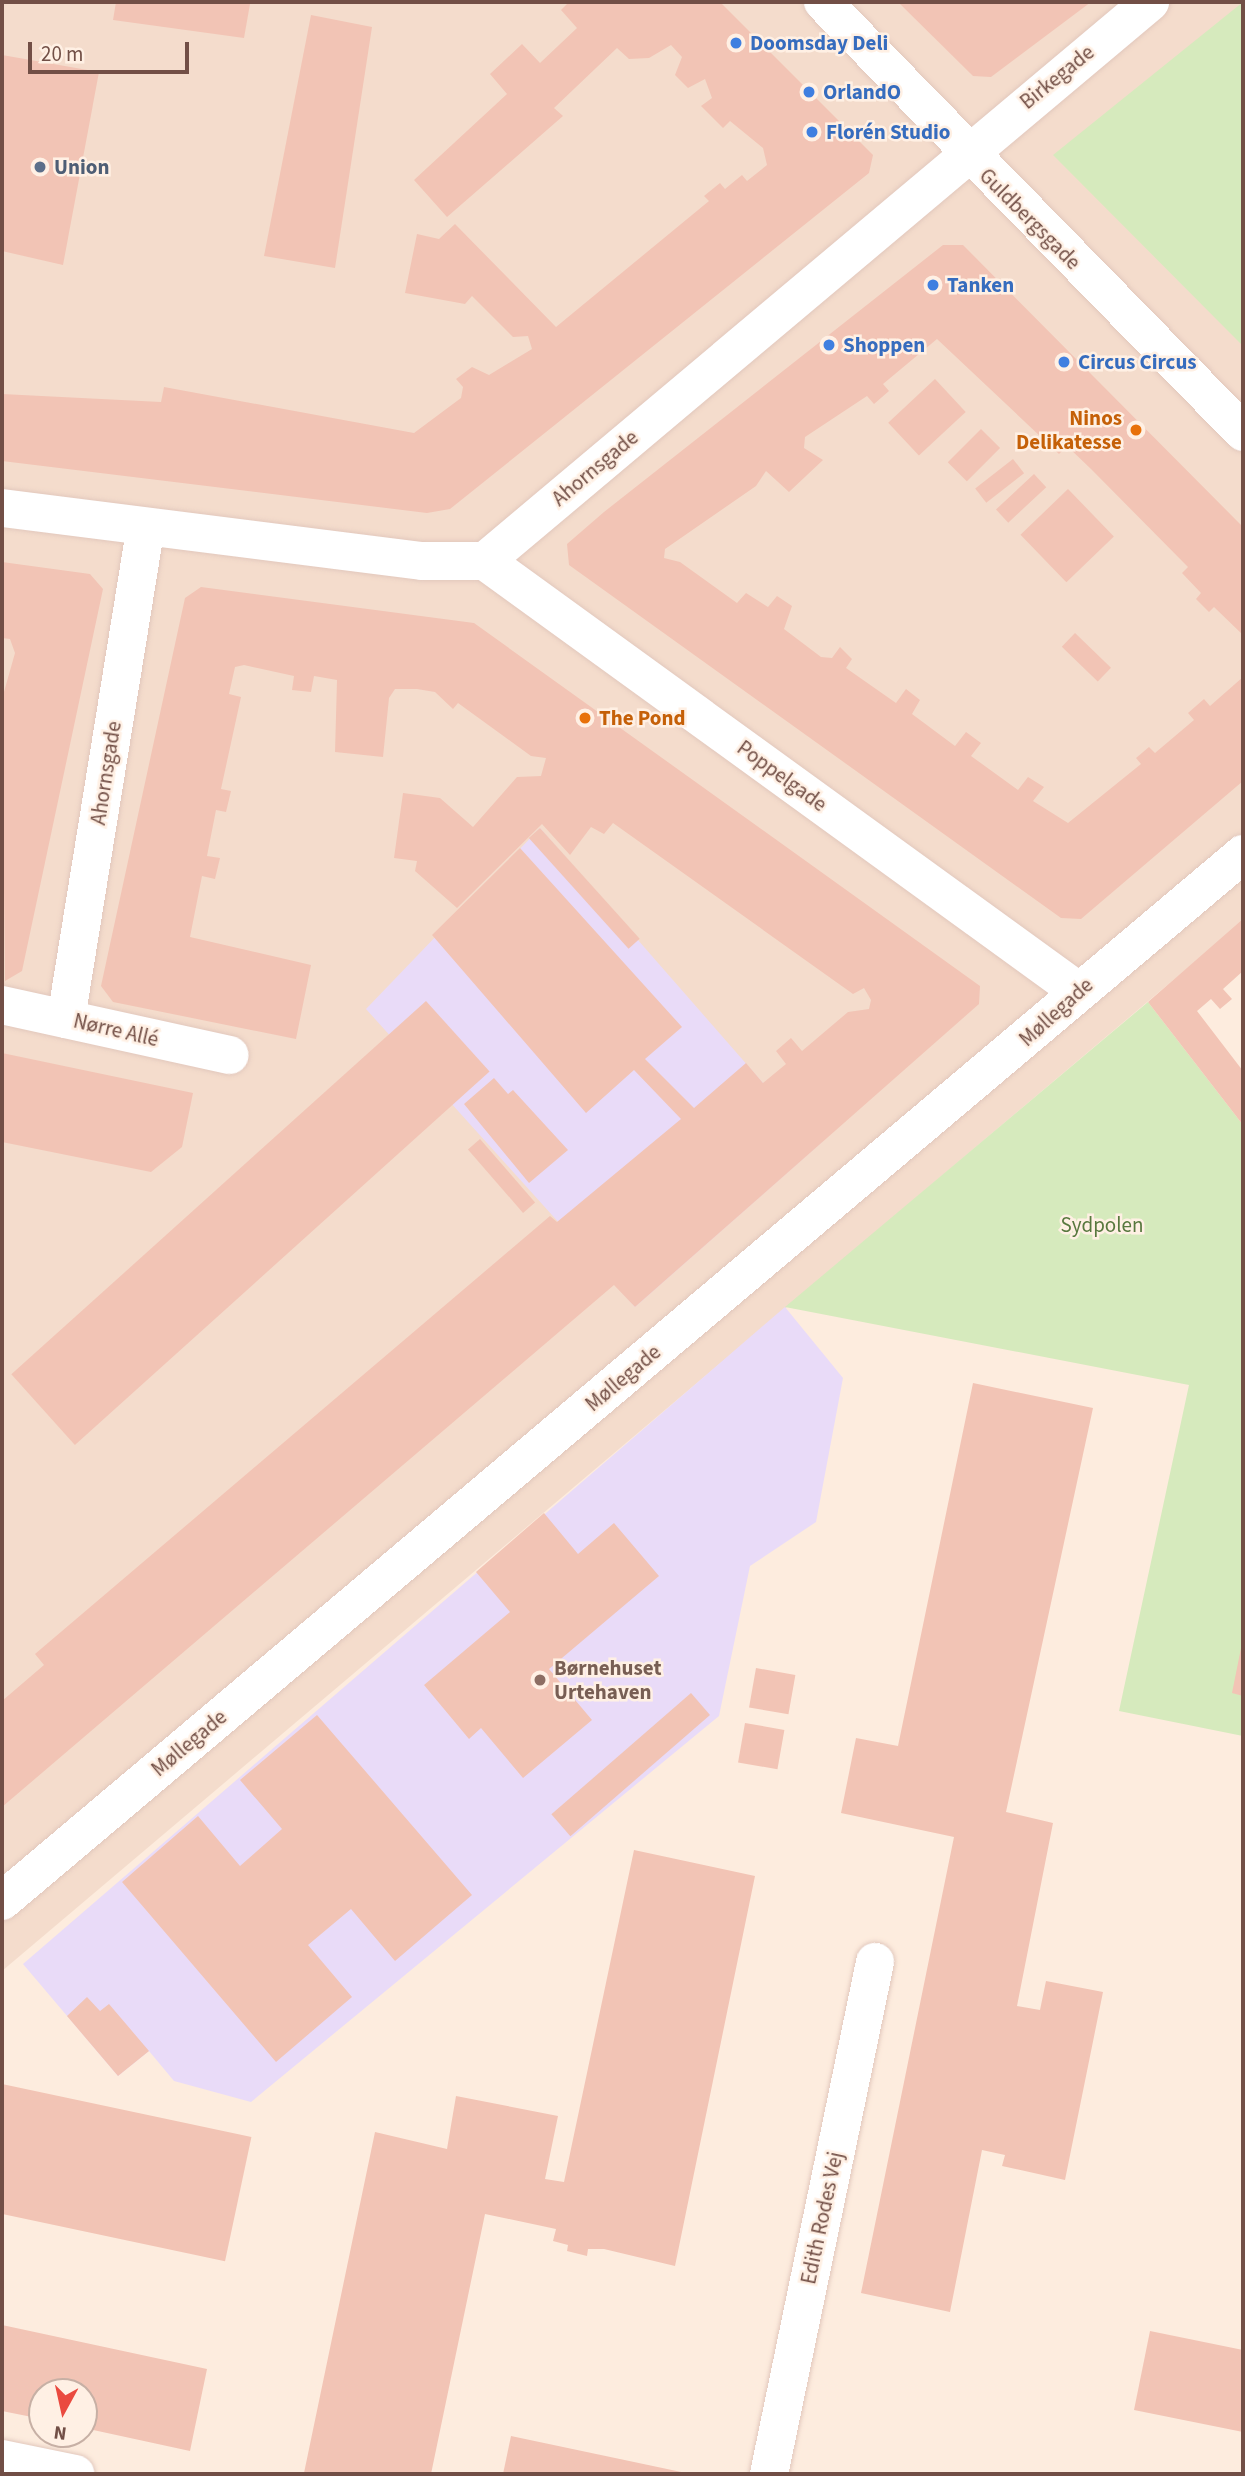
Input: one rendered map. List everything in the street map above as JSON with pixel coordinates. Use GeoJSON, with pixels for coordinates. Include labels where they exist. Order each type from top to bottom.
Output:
{"type":"FeatureCollection","features":[{"type":"Feature","properties":{"kind":"street","name":"Guldbergsgade"},"geometry":{"type":"LineString","coordinates":[[823,2],[964,152],[1243,432]]}},
{"type":"Feature","properties":{"kind":"street","name":"Birkegade"},"geometry":{"type":"LineString","coordinates":[[964,152],[1150,2]]}},
{"type":"Feature","properties":{"kind":"street","name":"Ahornsgade"},"geometry":{"type":"LineString","coordinates":[[485,561],[964,152]]}},
{"type":"Feature","properties":{"kind":"street"},"geometry":{"type":"LineString","coordinates":[[2,508],[422,561],[485,561]]}},
{"type":"Feature","properties":{"kind":"street","name":"Ahornsgade"},"geometry":{"type":"LineString","coordinates":[[66,1019],[146,527]]}},
{"type":"Feature","properties":{"kind":"street","name":"Poppelgade"},"geometry":{"type":"LineString","coordinates":[[485,561],[1078,991]]}},
{"type":"Feature","properties":{"kind":"street","name":"Møllegade"},"geometry":{"type":"LineString","coordinates":[[2,1901],[930,1124],[1078,991],[1243,854]]}},
{"type":"Feature","properties":{"kind":"street","name":"Nørre Allé"},"geometry":{"type":"LineString","coordinates":[[2,1005],[230,1055]]}},
{"type":"Feature","properties":{"kind":"street","name":"Edith Rodes Vej"},"geometry":{"type":"LineString","coordinates":[[769,2474],[875,1962]]}},
{"type":"Feature","properties":{"kind":"street"},"geometry":{"type":"LineString","coordinates":[[2,2459],[75,2474]]}},
{"type":"Feature","properties":{"kind":"shaded area"},"geometry":{"type":"Polygon","coordinates":[[[2,2],[1243,2],[1243,921],[2,1971],[2,2]]]}},
{"type":"Feature","properties":{"kind":"shaded area"},"geometry":{"type":"Polygon","coordinates":[[[540,828],[763,1083],[822,1142],[635,1307],[366,1009],[540,828]]]}},
{"type":"Feature","properties":{"kind":"shaded area","name":"Børnehuset Urtehaven"},"geometry":{"type":"Polygon","coordinates":[[[785,1307],[843,1378],[816,1522],[750,1566],[719,1716],[251,2102],[174,2081],[149,2051],[118,2076],[23,1964],[785,1307]]]}},
{"type":"Feature","properties":{"kind":"green space"},"geometry":{"type":"Polygon","coordinates":[[[1243,2],[1243,346],[1053,155],[1243,2]]]}},
{"type":"Feature","properties":{"kind":"green space","name":"Sydpolen"},"geometry":{"type":"Polygon","coordinates":[[[1148,1002],[1243,1125],[1243,1736],[1119,1711],[1189,1385],[785,1307],[1148,1002]]]}},
{"type":"Feature","properties":{"kind":"building"},"geometry":{"type":"Polygon","coordinates":[[[116,2],[250,4],[244,38],[113,20],[116,2]]]}},
{"type":"Feature","properties":{"kind":"building"},"geometry":{"type":"Polygon","coordinates":[[[569,2],[720,2],[873,155],[869,173],[450,509],[427,513],[2,461],[2,394],[161,402],[164,387],[414,433],[461,398],[463,387],[456,379],[472,367],[489,375],[532,349],[528,336],[513,337],[472,296],[465,304],[405,293],[417,234],[439,239],[455,224],[556,327],[709,201],[704,196],[720,183],[725,189],[742,175],[747,181],[767,165],[763,148],[730,121],[723,128],[701,106],[712,98],[705,79],[688,88],[675,75],[682,57],[671,45],[649,58],[629,59],[617,48],[554,108],[563,116],[447,217],[414,180],[507,94],[490,74],[522,44],[540,63],[577,28],[561,10],[569,2]]]}},
{"type":"Feature","properties":{"kind":"building"},"geometry":{"type":"Polygon","coordinates":[[[898,2],[1091,2],[991,77],[973,76],[898,2]]]}},
{"type":"Feature","properties":{"kind":"building"},"geometry":{"type":"Polygon","coordinates":[[[311,15],[372,27],[335,268],[264,256],[311,15]]]}},
{"type":"Feature","properties":{"kind":"building","name":"Union"},"geometry":{"type":"Polygon","coordinates":[[[2,55],[99,72],[63,265],[2,251],[2,55]]]}},
{"type":"Feature","properties":{"kind":"building"},"geometry":{"type":"Polygon","coordinates":[[[943,245],[963,245],[1243,527],[1243,635],[1214,607],[1209,612],[1196,599],[1201,593],[1182,573],[1188,567],[1091,469],[1067,446],[1059,454],[937,339],[883,384],[889,391],[874,404],[867,396],[805,437],[804,448],[823,460],[789,492],[766,471],[756,486],[665,549],[664,558],[680,562],[737,603],[746,593],[768,607],[777,596],[792,606],[784,629],[821,657],[832,658],[840,647],[852,659],[846,668],[896,703],[906,689],[920,700],[912,714],[955,746],[966,732],[981,743],[971,756],[1018,790],[1028,777],[1044,787],[1033,801],[1068,823],[1141,764],[1136,758],[1149,747],[1155,753],[1194,720],[1188,713],[1204,699],[1210,706],[1243,677],[1243,781],[1081,919],[1061,918],[569,565],[567,544],[604,512],[943,245]]]}},
{"type":"Feature","properties":{"kind":"building"},"geometry":{"type":"Polygon","coordinates":[[[935,379],[966,412],[919,456],[888,423],[935,379]]]}},
{"type":"Feature","properties":{"kind":"building"},"geometry":{"type":"Polygon","coordinates":[[[981,429],[1000,448],[967,481],[948,462],[981,429]]]}},
{"type":"Feature","properties":{"kind":"building"},"geometry":{"type":"Polygon","coordinates":[[[1013,459],[1024,473],[986,503],[975,489],[1013,459]]]}},
{"type":"Feature","properties":{"kind":"building"},"geometry":{"type":"Polygon","coordinates":[[[1034,474],[1046,487],[1008,523],[996,509],[1034,474]]]}},
{"type":"Feature","properties":{"kind":"building"},"geometry":{"type":"Polygon","coordinates":[[[1068,489],[1114,536],[1066,582],[1021,535],[1068,489]]]}},
{"type":"Feature","properties":{"kind":"building"},"geometry":{"type":"Polygon","coordinates":[[[2,562],[90,574],[103,589],[22,971],[5,981],[2,699],[15,653],[10,639],[2,638],[2,562]]]}},
{"type":"Feature","properties":{"kind":"building"},"geometry":{"type":"Polygon","coordinates":[[[201,587],[474,623],[980,986],[979,1004],[635,1307],[614,1285],[2,1807],[2,1701],[44,1665],[35,1654],[550,1216],[557,1222],[681,1119],[634,1070],[586,1113],[432,935],[520,848],[682,1027],[645,1059],[694,1108],[746,1063],[763,1083],[786,1064],[776,1051],[791,1038],[802,1051],[848,1012],[869,1009],[871,1000],[864,988],[853,994],[613,823],[604,834],[591,827],[570,855],[542,824],[457,908],[415,871],[417,861],[394,858],[403,793],[440,798],[473,827],[517,777],[541,776],[546,758],[531,756],[458,703],[453,709],[435,692],[417,689],[395,689],[389,698],[383,757],[335,752],[337,680],[314,676],[311,692],[292,690],[294,676],[244,665],[235,667],[229,694],[241,697],[221,789],[231,791],[226,812],[216,810],[207,856],[220,858],[215,879],[202,876],[190,937],[311,965],[296,1039],[113,1002],[101,986],[185,598],[201,587]]]}},
{"type":"Feature","properties":{"kind":"building"},"geometry":{"type":"Polygon","coordinates":[[[1075,633],[1111,668],[1098,681],[1062,647],[1075,633]]]}},
{"type":"Feature","properties":{"kind":"building"},"geometry":{"type":"Polygon","coordinates":[[[540,828],[640,939],[629,949],[529,838],[540,828]]]}},
{"type":"Feature","properties":{"kind":"building"},"geometry":{"type":"Polygon","coordinates":[[[1243,919],[1243,971],[1223,989],[1232,999],[1220,1009],[1211,999],[1197,1011],[1243,1071],[1243,1125],[1148,1002],[1243,919]]]}},
{"type":"Feature","properties":{"kind":"building"},"geometry":{"type":"Polygon","coordinates":[[[426,1001],[490,1072],[75,1445],[11,1374],[426,1001]]]}},
{"type":"Feature","properties":{"kind":"building"},"geometry":{"type":"Polygon","coordinates":[[[2,1053],[193,1093],[182,1147],[151,1172],[2,1142],[2,1053]]]}},
{"type":"Feature","properties":{"kind":"building"},"geometry":{"type":"Polygon","coordinates":[[[494,1078],[508,1094],[513,1090],[568,1150],[529,1183],[464,1104],[494,1078]]]}},
{"type":"Feature","properties":{"kind":"building"},"geometry":{"type":"Polygon","coordinates":[[[480,1139],[535,1202],[523,1213],[468,1149],[480,1139]]]}},
{"type":"Feature","properties":{"kind":"building"},"geometry":{"type":"Polygon","coordinates":[[[973,1383],[1093,1408],[1006,1812],[1053,1823],[1017,2006],[1040,2010],[1046,1981],[1103,1992],[1065,2180],[1002,2166],[1005,2155],[982,2150],[950,2312],[861,2293],[954,1837],[841,1813],[856,1738],[898,1746],[973,1383]]]}},
{"type":"Feature","properties":{"kind":"building"},"geometry":{"type":"Polygon","coordinates":[[[544,1513],[578,1554],[614,1523],[659,1576],[549,1669],[592,1720],[523,1778],[481,1728],[469,1739],[424,1685],[510,1612],[476,1572],[544,1513]]]}},
{"type":"Feature","properties":{"kind":"building"},"geometry":{"type":"Polygon","coordinates":[[[1243,1643],[1243,1696],[1232,1693],[1243,1643]]]}},
{"type":"Feature","properties":{"kind":"building"},"geometry":{"type":"Polygon","coordinates":[[[756,1668],[795,1675],[788,1714],[749,1707],[756,1668]]]}},
{"type":"Feature","properties":{"kind":"building"},"geometry":{"type":"Polygon","coordinates":[[[691,1693],[710,1715],[570,1836],[551,1814],[691,1693]]]}},
{"type":"Feature","properties":{"kind":"building"},"geometry":{"type":"Polygon","coordinates":[[[317,1715],[472,1895],[395,1961],[351,1909],[308,1945],[352,1997],[276,2062],[122,1882],[198,1816],[240,1866],[282,1829],[240,1780],[317,1715]]]}},
{"type":"Feature","properties":{"kind":"building"},"geometry":{"type":"Polygon","coordinates":[[[745,1723],[784,1730],[777,1769],[738,1762],[745,1723]]]}},
{"type":"Feature","properties":{"kind":"building"},"geometry":{"type":"Polygon","coordinates":[[[634,1850],[755,1876],[675,2266],[604,2249],[588,2249],[587,2256],[567,2251],[568,2245],[553,2241],[556,2229],[485,2214],[431,2474],[304,2473],[375,2132],[447,2149],[456,2096],[558,2116],[545,2179],[564,2182],[634,1850]]]}},
{"type":"Feature","properties":{"kind":"building"},"geometry":{"type":"Polygon","coordinates":[[[87,1997],[100,2011],[109,2004],[149,2051],[118,2076],[67,2016],[87,1997]]]}},
{"type":"Feature","properties":{"kind":"building"},"geometry":{"type":"Polygon","coordinates":[[[2,2084],[251,2137],[225,2261],[2,2214],[2,2084]]]}},
{"type":"Feature","properties":{"kind":"building"},"geometry":{"type":"Polygon","coordinates":[[[2,2325],[207,2369],[190,2451],[98,2431],[98,2378],[28,2378],[28,2416],[2,2411],[2,2325]]]}},
{"type":"Feature","properties":{"kind":"building"},"geometry":{"type":"Polygon","coordinates":[[[1150,2331],[1243,2350],[1243,2432],[1134,2410],[1150,2331]]]}},
{"type":"Feature","properties":{"kind":"building"},"geometry":{"type":"Polygon","coordinates":[[[511,2436],[686,2473],[503,2474],[511,2436]]]}},
{"type":"Feature","properties":{"kind":"place","name":"Doomsday Deli"},"geometry":{"type":"Point","coordinates":[736,43]}},
{"type":"Feature","properties":{"kind":"place","name":"OrlandO"},"geometry":{"type":"Point","coordinates":[809,92]}},
{"type":"Feature","properties":{"kind":"place","name":"Florén Studio"},"geometry":{"type":"Point","coordinates":[812,132]}},
{"type":"Feature","properties":{"kind":"place","name":"Union"},"geometry":{"type":"Point","coordinates":[40,167]}},
{"type":"Feature","properties":{"kind":"place","name":"Tanken"},"geometry":{"type":"Point","coordinates":[933,285]}},
{"type":"Feature","properties":{"kind":"place","name":"Shoppen"},"geometry":{"type":"Point","coordinates":[829,345]}},
{"type":"Feature","properties":{"kind":"place","name":"Circus Circus"},"geometry":{"type":"Point","coordinates":[1064,362]}},
{"type":"Feature","properties":{"kind":"place","name":"Ninos Delikatesse"},"geometry":{"type":"Point","coordinates":[1136,430]}},
{"type":"Feature","properties":{"kind":"place","name":"The Pond"},"geometry":{"type":"Point","coordinates":[585,718]}},
{"type":"Feature","properties":{"kind":"place","name":"Børnehuset Urtehaven"},"geometry":{"type":"Point","coordinates":[540,1680]}}]}
